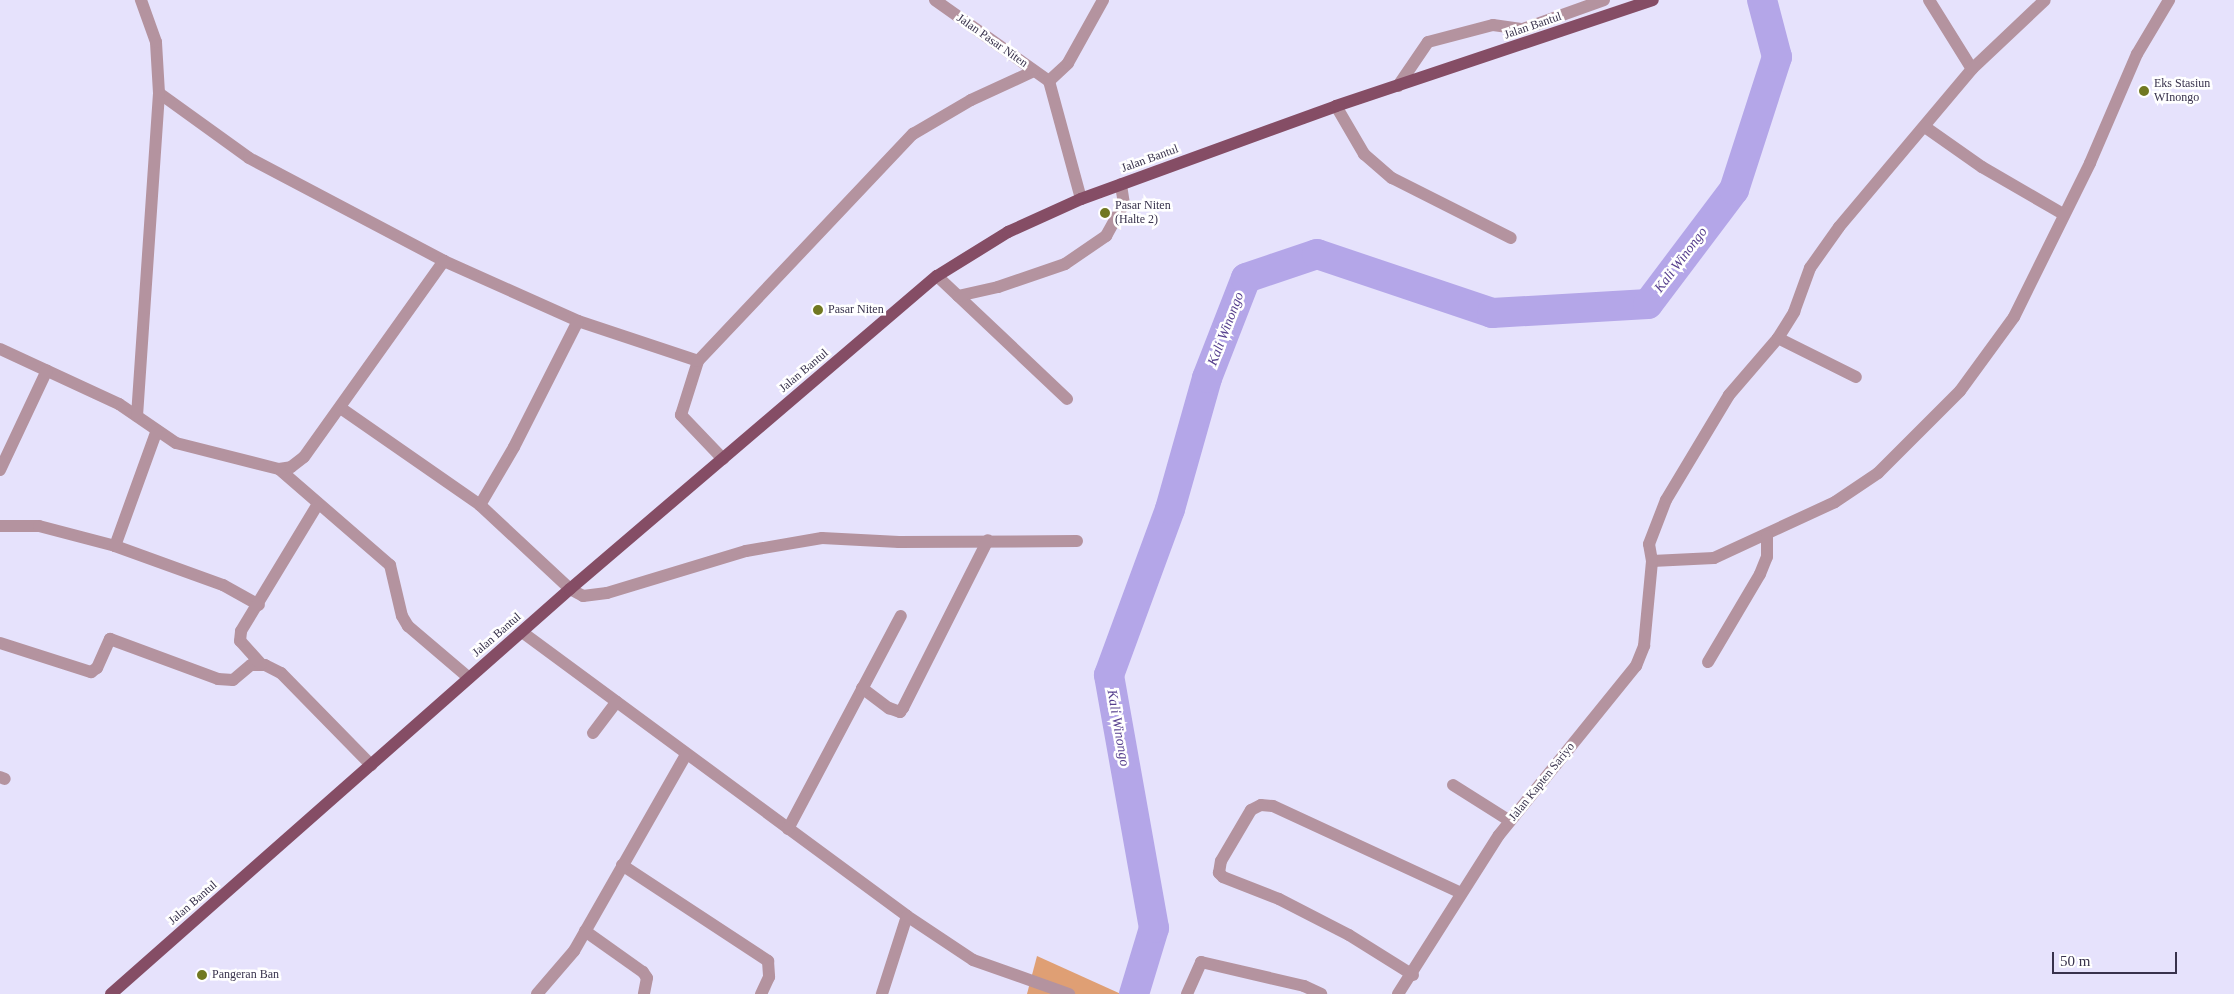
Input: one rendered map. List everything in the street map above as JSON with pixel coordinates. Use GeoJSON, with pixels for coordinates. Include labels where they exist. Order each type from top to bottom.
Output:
{"type":"FeatureCollection","features":[{"type":"Feature","properties":{"kind":"main road","name":"Jalan Bantul"},"geometry":{"type":"LineString","coordinates":[[111,994],[570,589],[937,276],[1008,232],[1081,199],[1336,106],[1653,0]]}},
{"type":"Feature","properties":{"kind":"street"},"geometry":{"type":"LineString","coordinates":[[138,416],[159,93],[156,42],[141,0]]}},
{"type":"Feature","properties":{"kind":"street","name":"Jalan Pasar Niten"},"geometry":{"type":"LineString","coordinates":[[935,0],[1049,81]]}},
{"type":"Feature","properties":{"kind":"street"},"geometry":{"type":"LineString","coordinates":[[1081,199],[1049,81],[1068,63],[1103,0]]}},
{"type":"Feature","properties":{"kind":"street"},"geometry":{"type":"LineString","coordinates":[[1398,86],[1428,42],[1493,25],[1523,29],[1604,0]]}},
{"type":"Feature","properties":{"kind":"street"},"geometry":{"type":"LineString","coordinates":[[1929,0],[1972,69]]}},
{"type":"Feature","properties":{"kind":"street","name":"Jalan Kapten Sariyo"},"geometry":{"type":"LineString","coordinates":[[1398,994],[1413,975],[1461,894],[1510,821],[1636,666],[1644,646],[1652,561],[1650,544],[1666,500],[1729,396],[1778,338],[1794,312],[1810,268],[1834,234],[1972,69],[2045,0]]}},
{"type":"Feature","properties":{"kind":"street"},"geometry":{"type":"LineString","coordinates":[[1652,561],[1714,558],[1767,536],[1835,502],[1878,473],[1960,391],[2014,317],[2063,214],[2090,163],[2137,54],[2169,0]]}},
{"type":"Feature","properties":{"kind":"street"},"geometry":{"type":"LineString","coordinates":[[1523,29],[1527,42]]}},
{"type":"Feature","properties":{"kind":"street"},"geometry":{"type":"LineString","coordinates":[[722,459],[681,414],[698,361],[913,134],[971,100],[1034,71]]}},
{"type":"Feature","properties":{"kind":"street"},"geometry":{"type":"LineString","coordinates":[[159,93],[249,158],[444,261],[578,321],[698,361]]}},
{"type":"Feature","properties":{"kind":"street"},"geometry":{"type":"LineString","coordinates":[[1336,106],[1364,154],[1392,178],[1511,238]]}},
{"type":"Feature","properties":{"kind":"street"},"geometry":{"type":"LineString","coordinates":[[1925,127],[1982,167],[2063,214]]}},
{"type":"Feature","properties":{"kind":"street"},"geometry":{"type":"LineString","coordinates":[[958,296],[998,287],[1065,264],[1106,236],[1124,204],[1120,184]]}},
{"type":"Feature","properties":{"kind":"street"},"geometry":{"type":"LineString","coordinates":[[0,349],[47,370],[138,416],[185,447],[278,469],[291,467],[304,458],[342,409],[444,261]]}},
{"type":"Feature","properties":{"kind":"street"},"geometry":{"type":"LineString","coordinates":[[937,276],[1067,399]]}},
{"type":"Feature","properties":{"kind":"street"},"geometry":{"type":"LineString","coordinates":[[480,505],[518,438],[578,321]]}},
{"type":"Feature","properties":{"kind":"street"},"geometry":{"type":"LineString","coordinates":[[1778,338],[1856,377]]}},
{"type":"Feature","properties":{"kind":"street"},"geometry":{"type":"LineString","coordinates":[[0,470],[47,370]]}},
{"type":"Feature","properties":{"kind":"street"},"geometry":{"type":"LineString","coordinates":[[342,409],[480,505],[570,589],[583,596],[608,593],[746,551],[822,538],[899,542],[1077,541]]}},
{"type":"Feature","properties":{"kind":"street"},"geometry":{"type":"LineString","coordinates":[[115,546],[157,430]]}},
{"type":"Feature","properties":{"kind":"street"},"geometry":{"type":"LineString","coordinates":[[278,469],[390,565],[402,616],[408,626],[469,678]]}},
{"type":"Feature","properties":{"kind":"street"},"geometry":{"type":"LineString","coordinates":[[318,504],[259,605],[239,635],[240,641],[261,664],[281,673],[371,765]]}},
{"type":"Feature","properties":{"kind":"street"},"geometry":{"type":"LineString","coordinates":[[0,526],[39,526],[115,546],[223,585],[259,605]]}},
{"type":"Feature","properties":{"kind":"street"},"geometry":{"type":"LineString","coordinates":[[1708,662],[1760,574],[1767,557],[1767,536]]}},
{"type":"Feature","properties":{"kind":"street"},"geometry":{"type":"LineString","coordinates":[[862,688],[889,708],[900,712],[988,540]]}},
{"type":"Feature","properties":{"kind":"street"},"geometry":{"type":"LineString","coordinates":[[788,829],[901,616]]}},
{"type":"Feature","properties":{"kind":"street"},"geometry":{"type":"LineString","coordinates":[[522,632],[686,755],[907,916],[973,960],[1068,994]]}},
{"type":"Feature","properties":{"kind":"street"},"geometry":{"type":"LineString","coordinates":[[0,643],[91,672],[97,668],[110,639],[218,680],[233,680],[250,664],[261,664]]}},
{"type":"Feature","properties":{"kind":"street"},"geometry":{"type":"LineString","coordinates":[[593,733],[616,702]]}},
{"type":"Feature","properties":{"kind":"street"},"geometry":{"type":"LineString","coordinates":[[537,994],[563,966],[585,931],[686,755]]}},
{"type":"Feature","properties":{"kind":"street"},"geometry":{"type":"LineString","coordinates":[[1453,785],[1510,821]]}},
{"type":"Feature","properties":{"kind":"street"},"geometry":{"type":"LineString","coordinates":[[1413,975],[1349,935],[1279,898],[1223,877],[1218,873],[1221,861],[1251,810],[1261,805],[1273,806],[1461,894]]}},
{"type":"Feature","properties":{"kind":"street"},"geometry":{"type":"LineString","coordinates":[[622,865],[768,961],[769,977],[762,994]]}},
{"type":"Feature","properties":{"kind":"street"},"geometry":{"type":"LineString","coordinates":[[882,994],[907,916]]}},
{"type":"Feature","properties":{"kind":"street"},"geometry":{"type":"LineString","coordinates":[[585,931],[643,972],[647,978],[644,994]]}},
{"type":"Feature","properties":{"kind":"street"},"geometry":{"type":"LineString","coordinates":[[1187,994],[1201,962],[1304,986],[1322,994]]}},
{"type":"Feature","properties":{"kind":"shaded area"},"geometry":{"type":"Polygon","coordinates":[[[1037,956],[1121,994],[1027,994],[1037,956]]]}},
{"type":"Feature","properties":{"kind":"waterway","name":"Kali Winongo"},"geometry":{"type":"LineString","coordinates":[[1134,994],[1154,928],[1109,675],[1170,509],[1207,378],[1246,278],[1317,254],[1492,313],[1648,304],[1734,190],[1777,57],[1762,0]]}},
{"type":"Feature","properties":{"kind":"place","name":"Eks Stasiun WInongo"},"geometry":{"type":"Point","coordinates":[2144,91]}},
{"type":"Feature","properties":{"kind":"place","name":"Pasar Niten (Halte 2)"},"geometry":{"type":"Point","coordinates":[1105,213]}},
{"type":"Feature","properties":{"kind":"place","name":"Pasar Niten"},"geometry":{"type":"Point","coordinates":[818,310]}},
{"type":"Feature","properties":{"kind":"place","name":"Pangeran Ban"},"geometry":{"type":"Point","coordinates":[202,975]}}]}
